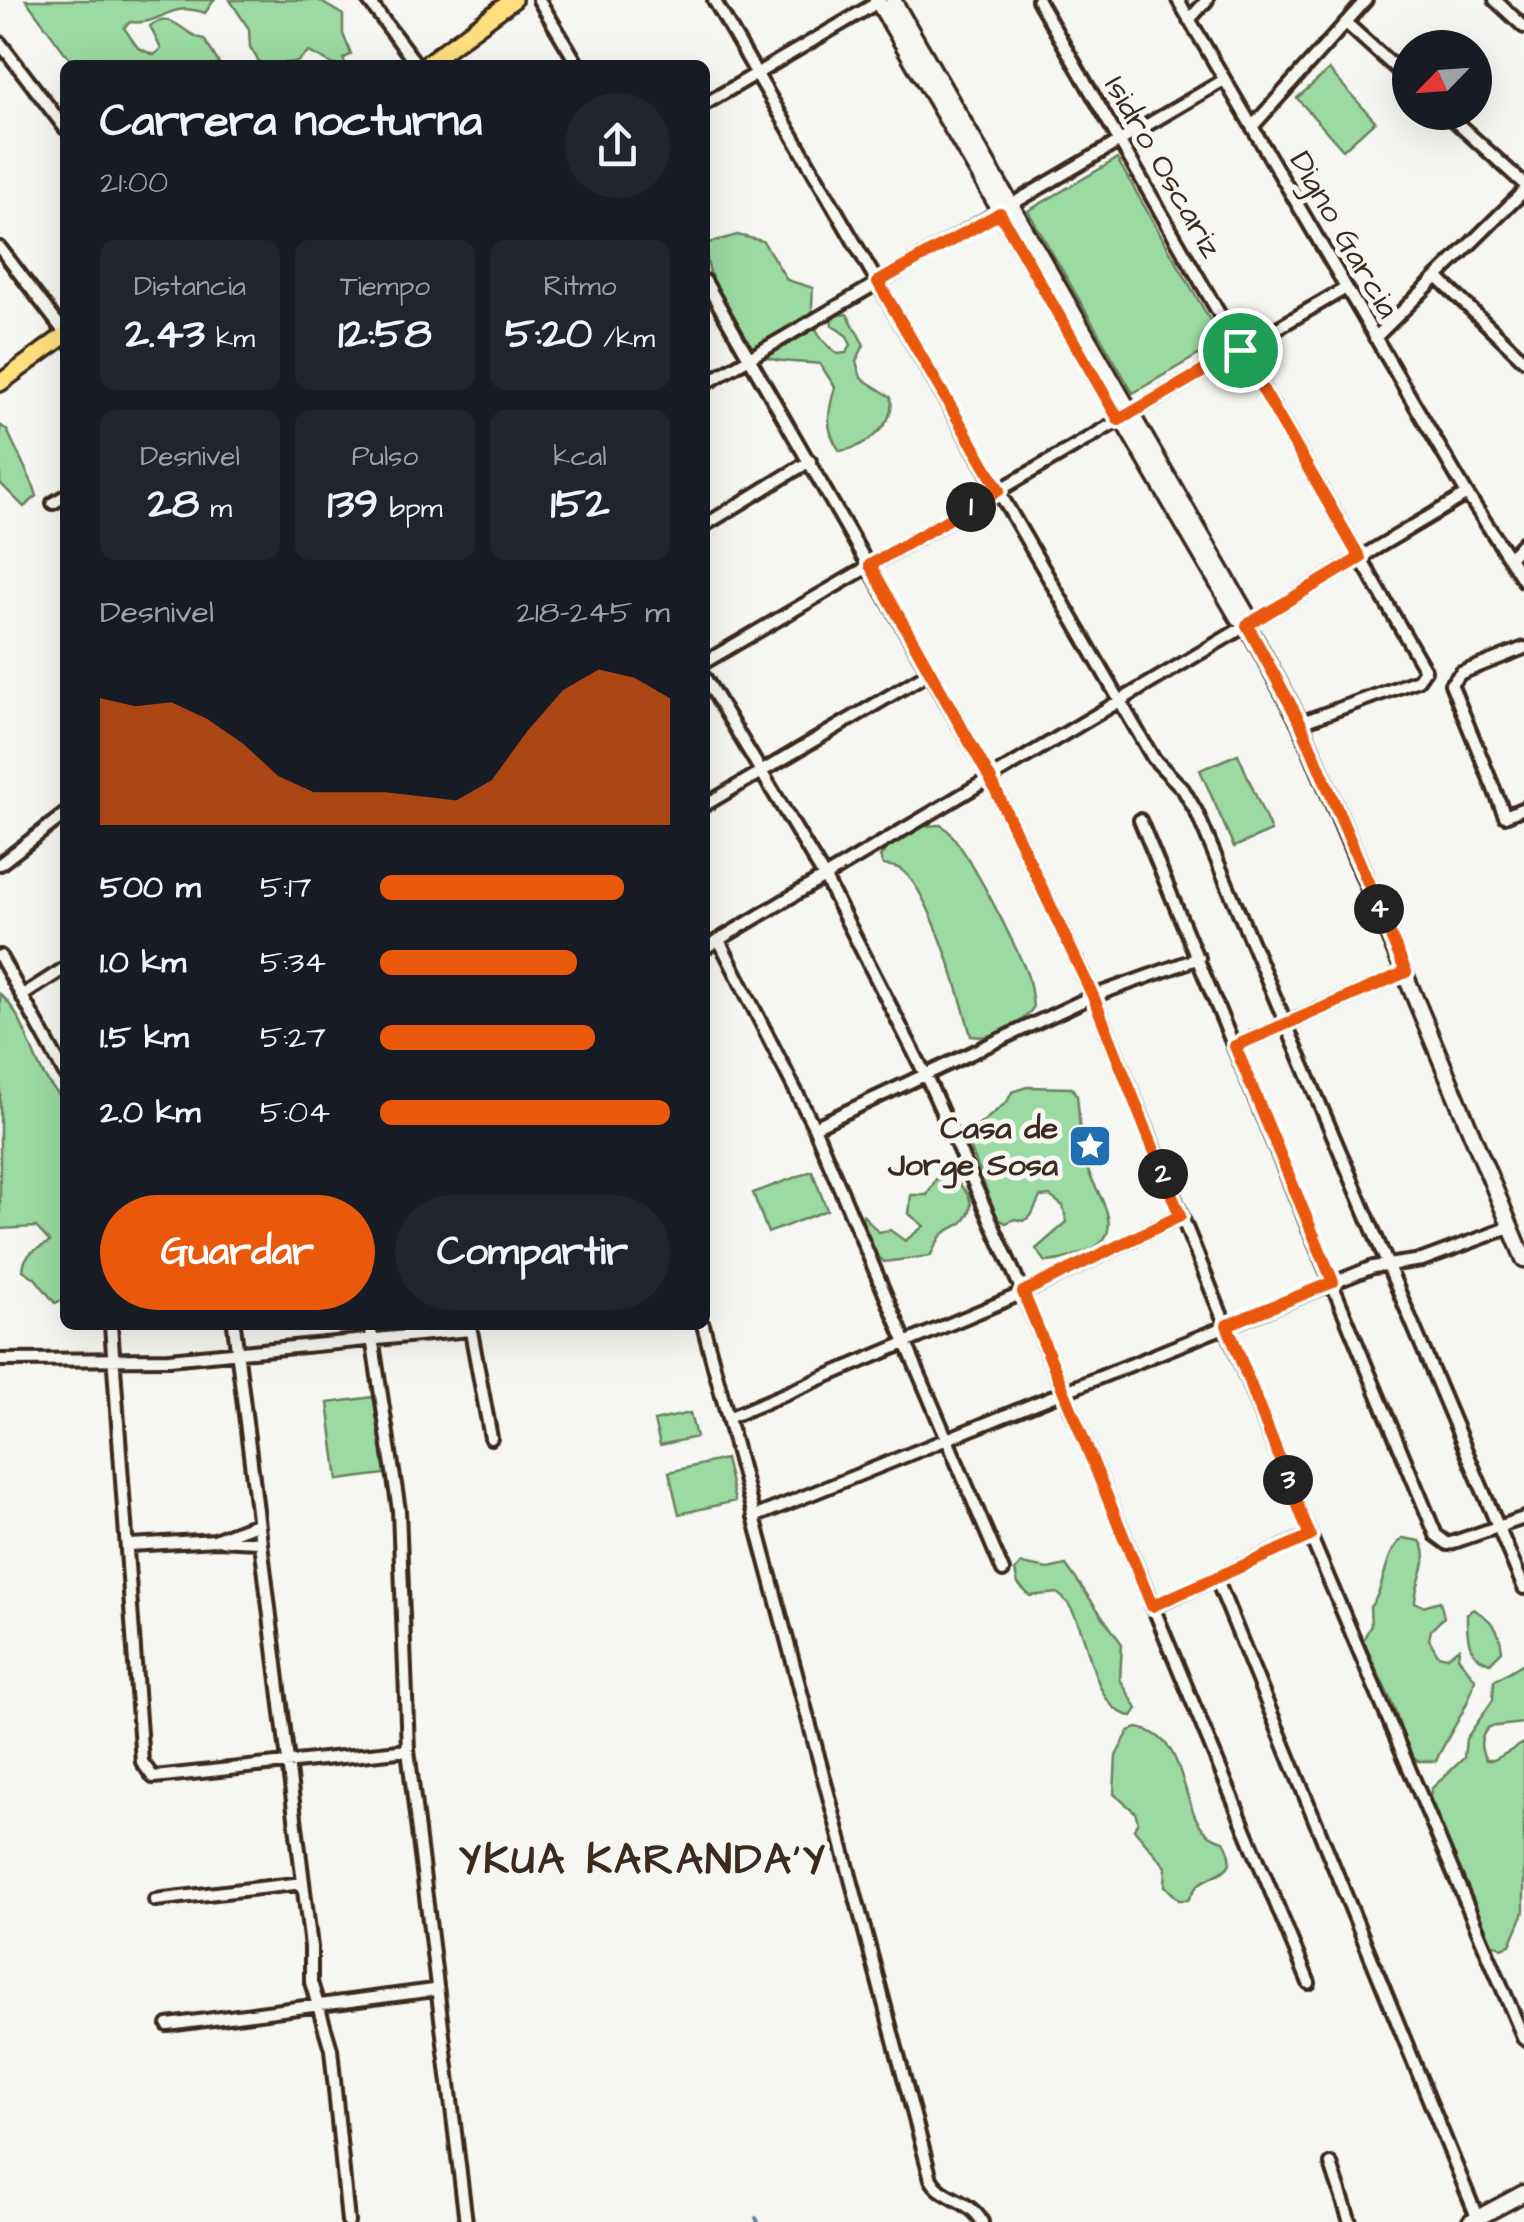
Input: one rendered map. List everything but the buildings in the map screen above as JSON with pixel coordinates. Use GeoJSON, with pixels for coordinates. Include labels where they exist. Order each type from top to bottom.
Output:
{"type":"FeatureCollection","features":[{"type":"Feature","properties":{"kind":"main road"},"geometry":{"type":"LineString","coordinates":[[428,60],[512,0]]}},
{"type":"Feature","properties":{"kind":"main road"},"geometry":{"type":"LineString","coordinates":[[0,383],[60,338]]}},
{"type":"Feature","properties":{"kind":"street"},"geometry":{"type":"LineString","coordinates":[[368,0],[417,60]]}},
{"type":"Feature","properties":{"kind":"street"},"geometry":{"type":"LineString","coordinates":[[539,0],[575,60]]}},
{"type":"Feature","properties":{"kind":"street"},"geometry":{"type":"LineString","coordinates":[[714,0],[1153,758],[1183,789],[1197,813],[1524,1588]]}},
{"type":"Feature","properties":{"kind":"street"},"geometry":{"type":"LineString","coordinates":[[710,101],[882,0],[1300,722],[1524,1259]]}},
{"type":"Feature","properties":{"kind":"street","name":"Isidro Oscariz"},"geometry":{"type":"LineString","coordinates":[[1038,0],[1425,670],[1418,680],[1300,722]]}},
{"type":"Feature","properties":{"kind":"street","name":"Digno Garcia"},"geometry":{"type":"LineString","coordinates":[[1178,0],[1467,494],[1524,580]]}},
{"type":"Feature","properties":{"kind":"street"},"geometry":{"type":"LineString","coordinates":[[1189,20],[1207,0]]}},
{"type":"Feature","properties":{"kind":"street"},"geometry":{"type":"LineString","coordinates":[[1252,127],[1366,0]]}},
{"type":"Feature","properties":{"kind":"street"},"geometry":{"type":"LineString","coordinates":[[1494,0],[1524,27]]}},
{"type":"Feature","properties":{"kind":"street"},"geometry":{"type":"LineString","coordinates":[[1346,23],[1392,65]]}},
{"type":"Feature","properties":{"kind":"street"},"geometry":{"type":"LineString","coordinates":[[0,43],[60,121]]}},
{"type":"Feature","properties":{"kind":"street"},"geometry":{"type":"LineString","coordinates":[[710,381],[1224,80]]}},
{"type":"Feature","properties":{"kind":"street"},"geometry":{"type":"LineString","coordinates":[[1375,338],[1524,187],[1464,130]]}},
{"type":"Feature","properties":{"kind":"street"},"geometry":{"type":"LineString","coordinates":[[0,248],[60,327]]}},
{"type":"Feature","properties":{"kind":"street"},"geometry":{"type":"LineString","coordinates":[[1437,278],[1524,360]]}},
{"type":"Feature","properties":{"kind":"street"},"geometry":{"type":"LineString","coordinates":[[710,659],[1346,288]]}},
{"type":"Feature","properties":{"kind":"street"},"geometry":{"type":"LineString","coordinates":[[710,290],[990,778],[1093,996],[1310,1536],[1524,2039]]}},
{"type":"Feature","properties":{"kind":"street"},"geometry":{"type":"LineString","coordinates":[[710,522],[810,461]]}},
{"type":"Feature","properties":{"kind":"street"},"geometry":{"type":"LineString","coordinates":[[710,945],[1467,494]]}},
{"type":"Feature","properties":{"kind":"street"},"geometry":{"type":"LineString","coordinates":[[53,503],[60,499]]}},
{"type":"Feature","properties":{"kind":"street"},"geometry":{"type":"LineString","coordinates":[[1510,556],[1524,542]]}},
{"type":"Feature","properties":{"kind":"street"},"geometry":{"type":"LineString","coordinates":[[1524,648],[1461,673],[1451,684],[1505,816],[1524,808]]}},
{"type":"Feature","properties":{"kind":"street"},"geometry":{"type":"LineString","coordinates":[[710,802],[930,672]]}},
{"type":"Feature","properties":{"kind":"street"},"geometry":{"type":"LineString","coordinates":[[710,687],[825,878],[926,1076],[1023,1292],[1309,1983]]}},
{"type":"Feature","properties":{"kind":"street"},"geometry":{"type":"LineString","coordinates":[[0,864],[60,818]]}},
{"type":"Feature","properties":{"kind":"street"},"geometry":{"type":"LineString","coordinates":[[1140,820],[1436,1535],[1448,1544],[1524,1518]]}},
{"type":"Feature","properties":{"kind":"street"},"geometry":{"type":"LineString","coordinates":[[719,940],[814,1127],[1004,1571]]}},
{"type":"Feature","properties":{"kind":"street"},"geometry":{"type":"LineString","coordinates":[[0,956],[60,1064]]}},
{"type":"Feature","properties":{"kind":"street"},"geometry":{"type":"LineString","coordinates":[[814,1127],[1093,996],[1198,958]]}},
{"type":"Feature","properties":{"kind":"street"},"geometry":{"type":"LineString","coordinates":[[24,996],[60,971]]}},
{"type":"Feature","properties":{"kind":"street"},"geometry":{"type":"LineString","coordinates":[[1235,1046],[1406,972]]}},
{"type":"Feature","properties":{"kind":"street"},"geometry":{"type":"LineString","coordinates":[[728,1418],[1023,1292],[1180,1216]]}},
{"type":"Feature","properties":{"kind":"street"},"geometry":{"type":"LineString","coordinates":[[754,1517],[1333,1282],[1388,1265],[1422,1260],[1511,1226]]}},
{"type":"Feature","properties":{"kind":"street"},"geometry":{"type":"LineString","coordinates":[[112,1330],[142,1762],[146,1771],[153,1777],[408,1750]]}},
{"type":"Feature","properties":{"kind":"street"},"geometry":{"type":"LineString","coordinates":[[235,1330],[304,1883],[311,1982],[331,2048],[348,2222]]}},
{"type":"Feature","properties":{"kind":"street"},"geometry":{"type":"LineString","coordinates":[[371,1330],[399,1510],[408,1750],[434,1990],[466,2222]]}},
{"type":"Feature","properties":{"kind":"street"},"geometry":{"type":"LineString","coordinates":[[0,1360],[170,1359],[374,1342],[456,1330]]}},
{"type":"Feature","properties":{"kind":"street"},"geometry":{"type":"LineString","coordinates":[[470,1330],[492,1438]]}},
{"type":"Feature","properties":{"kind":"street"},"geometry":{"type":"LineString","coordinates":[[704,1330],[931,2179],[936,2188],[968,2204],[982,2222]]}},
{"type":"Feature","properties":{"kind":"street"},"geometry":{"type":"LineString","coordinates":[[216,1540],[257,1524]]}},
{"type":"Feature","properties":{"kind":"street"},"geometry":{"type":"LineString","coordinates":[[1152,1606],[1310,1536]]}},
{"type":"Feature","properties":{"kind":"street"},"geometry":{"type":"LineString","coordinates":[[130,1546],[216,1540],[259,1542]]}},
{"type":"Feature","properties":{"kind":"street"},"geometry":{"type":"LineString","coordinates":[[1216,1578],[1474,2220],[1524,2193]]}},
{"type":"Feature","properties":{"kind":"street"},"geometry":{"type":"LineString","coordinates":[[155,1900],[304,1883]]}},
{"type":"Feature","properties":{"kind":"street"},"geometry":{"type":"LineString","coordinates":[[168,2025],[434,1990]]}},
{"type":"Feature","properties":{"kind":"street"},"geometry":{"type":"LineString","coordinates":[[1331,2164],[1350,2222]]}},
{"type":"Feature","properties":{"kind":"green space"},"geometry":{"type":"Polygon","coordinates":[[[26,0],[214,0],[205,13],[182,9],[151,20],[130,22],[124,28],[138,48],[154,55],[161,49],[150,26],[166,20],[172,22],[204,39],[217,60],[70,60],[26,0]]]}},
{"type":"Feature","properties":{"kind":"green space"},"geometry":{"type":"Polygon","coordinates":[[[230,0],[318,0],[343,15],[343,34],[351,54],[344,60],[324,60],[309,52],[299,60],[258,60],[250,47],[249,29],[230,0]]]}},
{"type":"Feature","properties":{"kind":"green space"},"geometry":{"type":"Polygon","coordinates":[[[1329,70],[1375,121],[1343,150],[1297,98],[1329,70]]]}},
{"type":"Feature","properties":{"kind":"green space"},"geometry":{"type":"Polygon","coordinates":[[[1117,159],[1222,341],[1133,393],[1028,211],[1117,159]]]}},
{"type":"Feature","properties":{"kind":"green space"},"geometry":{"type":"Polygon","coordinates":[[[737,235],[763,241],[787,280],[813,288],[815,326],[838,354],[846,353],[851,345],[847,336],[832,325],[831,316],[847,314],[864,345],[856,361],[861,378],[891,397],[889,417],[877,433],[840,451],[831,435],[829,420],[835,387],[820,364],[780,361],[749,346],[730,320],[715,288],[710,271],[710,243],[737,235]]]}},
{"type":"Feature","properties":{"kind":"green space"},"geometry":{"type":"Polygon","coordinates":[[[0,425],[7,430],[37,496],[24,507],[0,483],[0,425]]]}},
{"type":"Feature","properties":{"kind":"green space"},"geometry":{"type":"Polygon","coordinates":[[[1238,754],[1271,831],[1234,847],[1200,770],[1238,754]]]}},
{"type":"Feature","properties":{"kind":"green space"},"geometry":{"type":"Polygon","coordinates":[[[940,825],[961,847],[974,869],[1028,977],[1033,1008],[1021,1021],[998,1034],[971,1036],[944,948],[924,902],[903,871],[883,865],[880,857],[906,832],[940,825]]]}},
{"type":"Feature","properties":{"kind":"green space"},"geometry":{"type":"Polygon","coordinates":[[[0,994],[18,1018],[45,1077],[60,1094],[60,1301],[55,1303],[35,1278],[23,1270],[29,1255],[50,1242],[36,1227],[0,1229],[0,994]]]}},
{"type":"Feature","properties":{"kind":"green space"},"geometry":{"type":"Polygon","coordinates":[[[1027,1087],[1072,1088],[1077,1096],[1084,1160],[1109,1223],[1102,1241],[1058,1261],[1046,1262],[1036,1249],[1067,1222],[1063,1206],[1050,1196],[1040,1197],[1031,1216],[1023,1221],[1006,1223],[997,1218],[971,1149],[973,1130],[1007,1102],[1012,1092],[1027,1087]]]}},
{"type":"Feature","properties":{"kind":"green space"},"geometry":{"type":"Polygon","coordinates":[[[812,1171],[827,1210],[768,1233],[753,1193],[812,1171]]]}},
{"type":"Feature","properties":{"kind":"green space"},"geometry":{"type":"Polygon","coordinates":[[[948,1176],[965,1190],[970,1202],[963,1222],[942,1235],[930,1256],[884,1262],[868,1241],[863,1215],[878,1232],[890,1230],[905,1241],[924,1226],[909,1214],[911,1195],[927,1195],[936,1179],[948,1176]]]}},
{"type":"Feature","properties":{"kind":"green space"},"geometry":{"type":"Polygon","coordinates":[[[374,1397],[385,1474],[338,1480],[328,1403],[374,1397]]]}},
{"type":"Feature","properties":{"kind":"green space"},"geometry":{"type":"Polygon","coordinates":[[[690,1413],[696,1437],[660,1445],[654,1421],[690,1413]]]}},
{"type":"Feature","properties":{"kind":"green space"},"geometry":{"type":"Polygon","coordinates":[[[725,1459],[735,1501],[679,1514],[669,1472],[725,1459]]]}},
{"type":"Feature","properties":{"kind":"green space"},"geometry":{"type":"Polygon","coordinates":[[[1403,1538],[1420,1541],[1424,1548],[1415,1602],[1423,1606],[1440,1601],[1444,1617],[1431,1630],[1429,1639],[1438,1655],[1447,1657],[1459,1648],[1458,1657],[1475,1679],[1436,1761],[1417,1761],[1406,1748],[1395,1710],[1363,1640],[1371,1625],[1370,1607],[1391,1553],[1403,1538]]]}},
{"type":"Feature","properties":{"kind":"green space"},"geometry":{"type":"Polygon","coordinates":[[[1021,1564],[1048,1569],[1066,1565],[1122,1644],[1120,1679],[1137,1709],[1132,1716],[1117,1710],[1106,1697],[1069,1605],[1057,1593],[1030,1596],[1018,1584],[1015,1571],[1021,1564]]]}},
{"type":"Feature","properties":{"kind":"green space"},"geometry":{"type":"Polygon","coordinates":[[[1473,1609],[1490,1621],[1499,1637],[1502,1651],[1490,1663],[1476,1655],[1470,1644],[1467,1614],[1473,1609]]]}},
{"type":"Feature","properties":{"kind":"green space"},"geometry":{"type":"Polygon","coordinates":[[[1524,1663],[1524,1723],[1489,1727],[1481,1743],[1486,1760],[1494,1760],[1524,1743],[1524,1912],[1510,1945],[1502,1948],[1494,1944],[1494,1949],[1482,1949],[1473,1934],[1457,1873],[1430,1799],[1431,1789],[1464,1758],[1466,1739],[1493,1700],[1494,1681],[1524,1663]]]}},
{"type":"Feature","properties":{"kind":"green space"},"geometry":{"type":"Polygon","coordinates":[[[1137,1728],[1156,1735],[1169,1748],[1197,1821],[1208,1834],[1224,1841],[1229,1852],[1229,1866],[1198,1885],[1188,1900],[1179,1900],[1165,1886],[1166,1867],[1134,1829],[1138,1821],[1135,1812],[1114,1794],[1116,1756],[1129,1731],[1137,1728]]]}},
{"type":"Feature","properties":{"kind":"waterway"},"geometry":{"type":"LineString","coordinates":[[756,2218],[758,2222]]}},
{"type":"Feature","properties":{"kind":"place","name":"Casa de Jorge Sosa"},"geometry":{"type":"Point","coordinates":[1090,1146]}},
{"type":"Feature","properties":{"kind":"district","name":"YKUA KARANDA'Y"},"geometry":{"type":"Point","coordinates":[643,1861]}},
{"type":"Feature","properties":{"kind":"route"},"geometry":{"type":"LineString","coordinates":[[1000,213],[1119,420],[1240,350],[1360,558],[1247,625],[1300,722],[1406,972],[1235,1046],[1333,1282],[1227,1325],[1310,1536],[1152,1606],[1023,1292],[1180,1216],[1093,996],[990,778],[870,565],[999,490],[878,282],[1000,213]]}}]}
